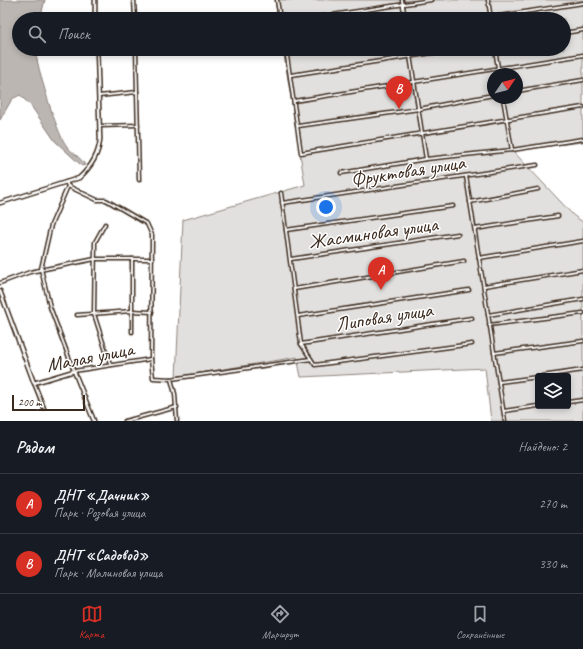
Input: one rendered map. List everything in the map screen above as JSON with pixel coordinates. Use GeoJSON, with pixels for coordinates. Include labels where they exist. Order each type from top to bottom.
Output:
{"type":"FeatureCollection","features":[{"type":"Feature","properties":{"kind":"street"},"geometry":{"type":"LineString","coordinates":[[95,0],[95,12]]}},
{"type":"Feature","properties":{"kind":"street"},"geometry":{"type":"LineString","coordinates":[[134,0],[135,12]]}},
{"type":"Feature","properties":{"kind":"street"},"geometry":{"type":"LineString","coordinates":[[277,0],[279,12]]}},
{"type":"Feature","properties":{"kind":"street"},"geometry":{"type":"LineString","coordinates":[[402,0],[404,12]]}},
{"type":"Feature","properties":{"kind":"street"},"geometry":{"type":"LineString","coordinates":[[351,12],[431,0]]}},
{"type":"Feature","properties":{"kind":"street"},"geometry":{"type":"LineString","coordinates":[[488,0],[490,12]]}},
{"type":"Feature","properties":{"kind":"street"},"geometry":{"type":"LineString","coordinates":[[528,12],[583,3]]}},
{"type":"Feature","properties":{"kind":"street"},"geometry":{"type":"LineString","coordinates":[[571,32],[583,30]]}},
{"type":"Feature","properties":{"kind":"street"},"geometry":{"type":"LineString","coordinates":[[509,68],[583,55]]}},
{"type":"Feature","properties":{"kind":"street"},"geometry":{"type":"LineString","coordinates":[[0,202],[79,178],[87,170],[99,148],[100,126],[96,56]]}},
{"type":"Feature","properties":{"kind":"street"},"geometry":{"type":"LineString","coordinates":[[136,56],[140,180]]}},
{"type":"Feature","properties":{"kind":"street"},"geometry":{"type":"LineString","coordinates":[[287,56],[301,154],[583,107]]}},
{"type":"Feature","properties":{"kind":"street"},"geometry":{"type":"LineString","coordinates":[[290,75],[410,56],[426,159]]}},
{"type":"Feature","properties":{"kind":"street"},"geometry":{"type":"LineString","coordinates":[[496,56],[498,68]]}},
{"type":"Feature","properties":{"kind":"street"},"geometry":{"type":"LineString","coordinates":[[294,101],[487,72]]}},
{"type":"Feature","properties":{"kind":"street"},"geometry":{"type":"LineString","coordinates":[[523,90],[583,80]]}},
{"type":"Feature","properties":{"kind":"street"},"geometry":{"type":"LineString","coordinates":[[99,96],[137,92]]}},
{"type":"Feature","properties":{"kind":"street"},"geometry":{"type":"LineString","coordinates":[[298,126],[418,109],[487,96]]}},
{"type":"Feature","properties":{"kind":"street"},"geometry":{"type":"LineString","coordinates":[[504,104],[512,150]]}},
{"type":"Feature","properties":{"kind":"street"},"geometry":{"type":"LineString","coordinates":[[100,126],[138,125]]}},
{"type":"Feature","properties":{"kind":"street"},"geometry":{"type":"LineString","coordinates":[[341,173],[426,159],[512,150],[583,139]]}},
{"type":"Feature","properties":{"kind":"street","name":"Фруктовая улица"},"geometry":{"type":"LineString","coordinates":[[282,203],[537,165]]}},
{"type":"Feature","properties":{"kind":"street"},"geometry":{"type":"LineString","coordinates":[[466,176],[505,421]]}},
{"type":"Feature","properties":{"kind":"street"},"geometry":{"type":"LineString","coordinates":[[66,182],[68,186],[97,200],[106,200],[147,224],[151,229],[151,359],[153,378],[172,379],[311,360]]}},
{"type":"Feature","properties":{"kind":"street"},"geometry":{"type":"LineString","coordinates":[[68,186],[51,225],[41,269],[50,307],[94,421]]}},
{"type":"Feature","properties":{"kind":"street"},"geometry":{"type":"LineString","coordinates":[[470,202],[538,189]]}},
{"type":"Feature","properties":{"kind":"street"},"geometry":{"type":"LineString","coordinates":[[281,192],[301,344],[315,365],[472,344]]}},
{"type":"Feature","properties":{"kind":"street"},"geometry":{"type":"LineString","coordinates":[[286,230],[453,206]]}},
{"type":"Feature","properties":{"kind":"street"},"geometry":{"type":"LineString","coordinates":[[475,229],[558,216]]}},
{"type":"Feature","properties":{"kind":"street"},"geometry":{"type":"LineString","coordinates":[[106,224],[95,242],[94,314],[110,364]]}},
{"type":"Feature","properties":{"kind":"street","name":"Жасминовая улица"},"geometry":{"type":"LineString","coordinates":[[291,259],[458,234]]}},
{"type":"Feature","properties":{"kind":"street"},"geometry":{"type":"LineString","coordinates":[[479,258],[583,241]]}},
{"type":"Feature","properties":{"kind":"street"},"geometry":{"type":"LineString","coordinates":[[0,283],[41,269],[95,259],[152,259]]}},
{"type":"Feature","properties":{"kind":"street"},"geometry":{"type":"LineString","coordinates":[[132,259],[132,332]]}},
{"type":"Feature","properties":{"kind":"street"},"geometry":{"type":"LineString","coordinates":[[294,290],[464,261]]}},
{"type":"Feature","properties":{"kind":"street"},"geometry":{"type":"LineString","coordinates":[[484,286],[583,270]]}},
{"type":"Feature","properties":{"kind":"street"},"geometry":{"type":"LineString","coordinates":[[298,316],[469,290]]}},
{"type":"Feature","properties":{"kind":"street"},"geometry":{"type":"LineString","coordinates":[[0,291],[44,408]]}},
{"type":"Feature","properties":{"kind":"street"},"geometry":{"type":"LineString","coordinates":[[488,315],[583,299]]}},
{"type":"Feature","properties":{"kind":"street"},"geometry":{"type":"LineString","coordinates":[[77,315],[132,311],[152,312]]}},
{"type":"Feature","properties":{"kind":"street"},"geometry":{"type":"LineString","coordinates":[[489,325],[583,313]]}},
{"type":"Feature","properties":{"kind":"street","name":"Липовая улица"},"geometry":{"type":"LineString","coordinates":[[301,344],[472,318]]}},
{"type":"Feature","properties":{"kind":"street"},"geometry":{"type":"LineString","coordinates":[[494,353],[583,341]]}},
{"type":"Feature","properties":{"kind":"street","name":"Малая улица"},"geometry":{"type":"LineString","coordinates":[[34,382],[74,371],[110,364],[151,359]]}},
{"type":"Feature","properties":{"kind":"street"},"geometry":{"type":"LineString","coordinates":[[562,373],[583,370]]}},
{"type":"Feature","properties":{"kind":"street"},"geometry":{"type":"LineString","coordinates":[[499,382],[535,377]]}},
{"type":"Feature","properties":{"kind":"street"},"geometry":{"type":"LineString","coordinates":[[172,379],[177,407],[177,421]]}},
{"type":"Feature","properties":{"kind":"street"},"geometry":{"type":"LineString","coordinates":[[571,402],[583,400]]}},
{"type":"Feature","properties":{"kind":"street"},"geometry":{"type":"LineString","coordinates":[[503,411],[535,406]]}},
{"type":"Feature","properties":{"kind":"street"},"geometry":{"type":"LineString","coordinates":[[125,421],[177,407]]}},
{"type":"Feature","properties":{"kind":"shaded area"},"geometry":{"type":"Polygon","coordinates":[[[0,0],[45,0],[42,12],[12,12],[12,56],[36,56],[57,127],[68,148],[85,165],[82,166],[55,141],[31,106],[20,95],[12,99],[0,120],[0,0]]]}},
{"type":"Feature","properties":{"kind":"shaded area"},"geometry":{"type":"Polygon","coordinates":[[[275,0],[583,0],[583,142],[512,150],[574,216],[583,222],[583,421],[491,421],[485,368],[301,377],[297,357],[176,377],[183,220],[305,185],[284,56],[571,56],[571,12],[277,12],[275,0]]]}},
{"type":"Feature","properties":{"kind":"place","name":"ДНТ «Садовод»"},"geometry":{"type":"Point","coordinates":[399,109]}},
{"type":"Feature","properties":{"kind":"place","name":"ДНТ «Дачник»"},"geometry":{"type":"Point","coordinates":[381,290]}}]}
